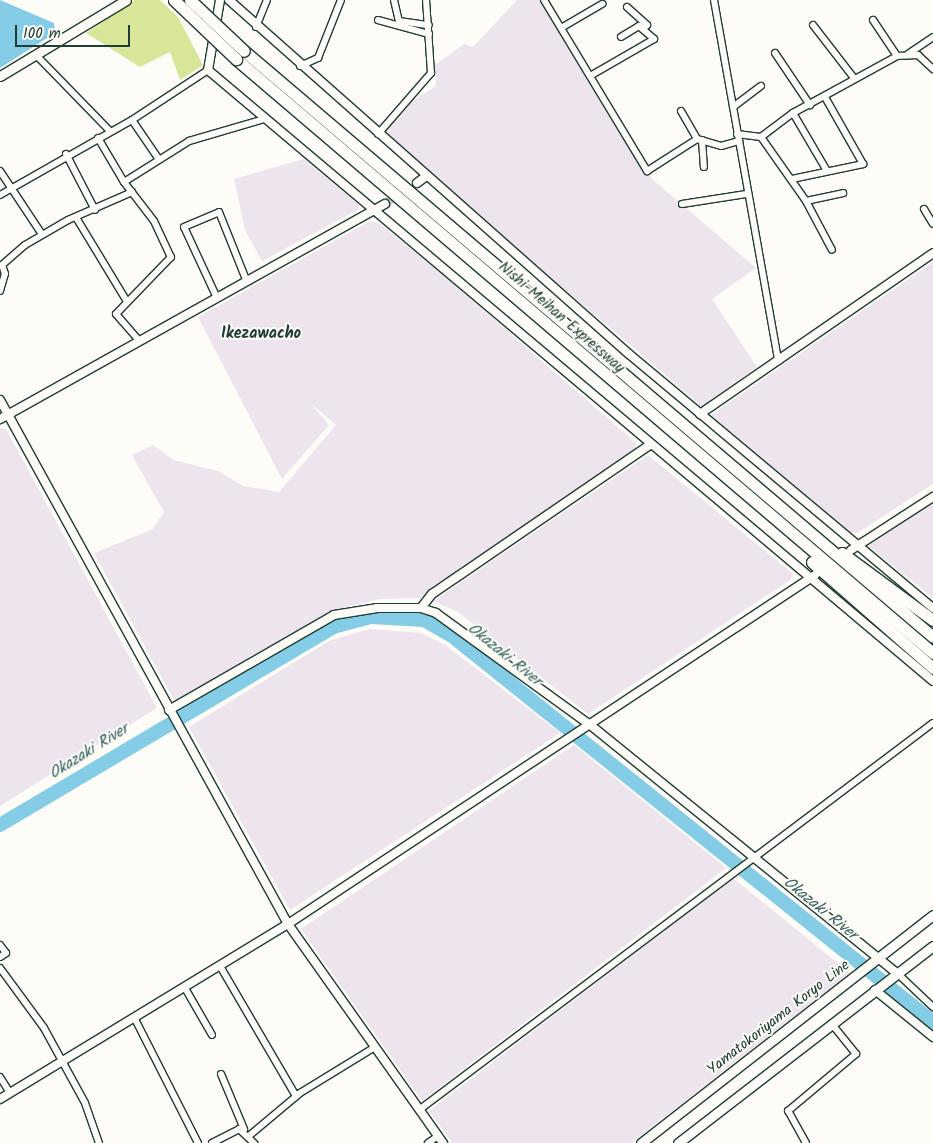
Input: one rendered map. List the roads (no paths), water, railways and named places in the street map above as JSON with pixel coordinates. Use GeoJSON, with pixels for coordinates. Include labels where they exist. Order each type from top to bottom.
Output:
{"type":"FeatureCollection","features":[{"type":"Feature","properties":{"kind":"highway","name":"Nishi-Meihan Expressway"},"geometry":{"type":"LineString","coordinates":[[174,0],[933,637]]}},
{"type":"Feature","properties":{"kind":"highway","name":"Nishi-Meihan Expressway"},"geometry":{"type":"LineString","coordinates":[[190,0],[240,55],[683,443],[933,653]]}},
{"type":"Feature","properties":{"kind":"highway"},"geometry":{"type":"LineString","coordinates":[[683,443],[862,609],[933,668]]}},
{"type":"Feature","properties":{"kind":"highway"},"geometry":{"type":"LineString","coordinates":[[770,502],[933,620]]}},
{"type":"Feature","properties":{"kind":"main road"},"geometry":{"type":"LineString","coordinates":[[0,76],[126,0]]}},
{"type":"Feature","properties":{"kind":"main road","name":"Yamatokoriyama Koryo Line"},"geometry":{"type":"LineString","coordinates":[[641,1143],[933,915]]}},
{"type":"Feature","properties":{"kind":"main road"},"geometry":{"type":"LineString","coordinates":[[678,1143],[933,946]]}},
{"type":"Feature","properties":{"kind":"street"},"geometry":{"type":"LineString","coordinates":[[0,195],[66,154],[132,120],[208,70],[220,0]]}},
{"type":"Feature","properties":{"kind":"street"},"geometry":{"type":"LineString","coordinates":[[229,0],[299,66],[425,177],[854,548],[933,608]]}},
{"type":"Feature","properties":{"kind":"street"},"geometry":{"type":"LineString","coordinates":[[256,27],[267,0]]}},
{"type":"Feature","properties":{"kind":"street"},"geometry":{"type":"LineString","coordinates":[[299,66],[318,58],[341,0]]}},
{"type":"Feature","properties":{"kind":"street"},"geometry":{"type":"LineString","coordinates":[[394,0],[399,21],[428,25]]}},
{"type":"Feature","properties":{"kind":"street"},"geometry":{"type":"LineString","coordinates":[[378,134],[429,78],[429,34],[426,0]]}},
{"type":"Feature","properties":{"kind":"street"},"geometry":{"type":"LineString","coordinates":[[544,0],[647,171],[699,139]]}},
{"type":"Feature","properties":{"kind":"street"},"geometry":{"type":"LineString","coordinates":[[714,0],[739,141],[746,194],[778,361]]}},
{"type":"Feature","properties":{"kind":"street"},"geometry":{"type":"LineString","coordinates":[[561,28],[602,4]]}},
{"type":"Feature","properties":{"kind":"street"},"geometry":{"type":"LineString","coordinates":[[628,7],[647,25],[643,29]]}},
{"type":"Feature","properties":{"kind":"street"},"geometry":{"type":"LineString","coordinates":[[378,20],[429,34]]}},
{"type":"Feature","properties":{"kind":"street"},"geometry":{"type":"LineString","coordinates":[[873,20],[886,33],[897,56]]}},
{"type":"Feature","properties":{"kind":"street"},"geometry":{"type":"LineString","coordinates":[[813,25],[854,78]]}},
{"type":"Feature","properties":{"kind":"street"},"geometry":{"type":"LineString","coordinates":[[590,76],[654,39],[640,26],[621,37]]}},
{"type":"Feature","properties":{"kind":"street"},"geometry":{"type":"LineString","coordinates":[[908,54],[933,36]]}},
{"type":"Feature","properties":{"kind":"street"},"geometry":{"type":"LineString","coordinates":[[775,53],[810,105]]}},
{"type":"Feature","properties":{"kind":"street"},"geometry":{"type":"LineString","coordinates":[[737,134],[762,137],[793,112],[825,97],[854,78],[897,56],[908,54],[918,56],[933,69]]}},
{"type":"Feature","properties":{"kind":"street"},"geometry":{"type":"LineString","coordinates":[[36,55],[110,131]]}},
{"type":"Feature","properties":{"kind":"street"},"geometry":{"type":"LineString","coordinates":[[208,70],[650,446],[811,577],[933,681]]}},
{"type":"Feature","properties":{"kind":"street"},"geometry":{"type":"LineString","coordinates":[[733,107],[761,86]]}},
{"type":"Feature","properties":{"kind":"street"},"geometry":{"type":"LineString","coordinates":[[792,178],[863,164],[825,97]]}},
{"type":"Feature","properties":{"kind":"street"},"geometry":{"type":"LineString","coordinates":[[681,112],[699,139],[704,167]]}},
{"type":"Feature","properties":{"kind":"street"},"geometry":{"type":"LineString","coordinates":[[793,112],[827,171]]}},
{"type":"Feature","properties":{"kind":"street"},"geometry":{"type":"LineString","coordinates":[[124,182],[158,158],[189,141],[264,119]]}},
{"type":"Feature","properties":{"kind":"street"},"geometry":{"type":"LineString","coordinates":[[132,120],[158,158]]}},
{"type":"Feature","properties":{"kind":"street"},"geometry":{"type":"LineString","coordinates":[[762,137],[792,178],[832,250]]}},
{"type":"Feature","properties":{"kind":"street"},"geometry":{"type":"LineString","coordinates":[[98,138],[124,182],[154,221],[171,257],[126,300],[116,314],[138,339]]}},
{"type":"Feature","properties":{"kind":"street"},"geometry":{"type":"LineString","coordinates":[[699,139],[720,146],[739,141]]}},
{"type":"Feature","properties":{"kind":"street"},"geometry":{"type":"LineString","coordinates":[[66,154],[95,210]]}},
{"type":"Feature","properties":{"kind":"street"},"geometry":{"type":"LineString","coordinates":[[0,171],[41,234]]}},
{"type":"Feature","properties":{"kind":"street"},"geometry":{"type":"LineString","coordinates":[[417,183],[425,177]]}},
{"type":"Feature","properties":{"kind":"street"},"geometry":{"type":"LineString","coordinates":[[0,291],[6,274],[1,263],[41,234],[132,192]]}},
{"type":"Feature","properties":{"kind":"street"},"geometry":{"type":"LineString","coordinates":[[806,201],[843,193]]}},
{"type":"Feature","properties":{"kind":"street"},"geometry":{"type":"LineString","coordinates":[[682,204],[746,194]]}},
{"type":"Feature","properties":{"kind":"street"},"geometry":{"type":"LineString","coordinates":[[0,419],[138,339],[247,282],[384,204]]}},
{"type":"Feature","properties":{"kind":"street"},"geometry":{"type":"LineString","coordinates":[[924,209],[933,224]]}},
{"type":"Feature","properties":{"kind":"street"},"geometry":{"type":"LineString","coordinates":[[216,298],[184,227],[218,212],[247,282]]}},
{"type":"Feature","properties":{"kind":"street"},"geometry":{"type":"LineString","coordinates":[[77,219],[126,300]]}},
{"type":"Feature","properties":{"kind":"street"},"geometry":{"type":"LineString","coordinates":[[700,414],[933,253]]}},
{"type":"Feature","properties":{"kind":"street"},"geometry":{"type":"LineString","coordinates":[[0,400],[288,924],[440,1140],[428,1143]]}},
{"type":"Feature","properties":{"kind":"street"},"geometry":{"type":"LineString","coordinates":[[421,608],[432,594],[650,446]]}},
{"type":"Feature","properties":{"kind":"street"},"geometry":{"type":"LineString","coordinates":[[854,548],[933,496]]}},
{"type":"Feature","properties":{"kind":"street"},"geometry":{"type":"LineString","coordinates":[[0,1099],[135,1019],[288,924],[811,577]]}},
{"type":"Feature","properties":{"kind":"street"},"geometry":{"type":"LineString","coordinates":[[171,712],[334,615],[377,608],[421,608],[450,620],[587,726],[896,974],[933,1007]]}},
{"type":"Feature","properties":{"kind":"street"},"geometry":{"type":"LineString","coordinates":[[419,1110],[933,723]]}},
{"type":"Feature","properties":{"kind":"street"},"geometry":{"type":"LineString","coordinates":[[0,945],[6,953],[0,957]]}},
{"type":"Feature","properties":{"kind":"street"},"geometry":{"type":"LineString","coordinates":[[220,966],[296,1096]]}},
{"type":"Feature","properties":{"kind":"street"},"geometry":{"type":"LineString","coordinates":[[0,968],[44,1028],[60,1064],[84,1103],[99,1143]]}},
{"type":"Feature","properties":{"kind":"street"},"geometry":{"type":"LineString","coordinates":[[185,988],[212,1035]]}},
{"type":"Feature","properties":{"kind":"street"},"geometry":{"type":"LineString","coordinates":[[876,989],[933,1038]]}},
{"type":"Feature","properties":{"kind":"street"},"geometry":{"type":"LineString","coordinates":[[135,1019],[198,1143]]}},
{"type":"Feature","properties":{"kind":"street"},"geometry":{"type":"LineString","coordinates":[[806,1143],[788,1110],[856,1054],[832,1024]]}},
{"type":"Feature","properties":{"kind":"street"},"geometry":{"type":"LineString","coordinates":[[250,1135],[296,1096],[375,1047]]}},
{"type":"Feature","properties":{"kind":"street"},"geometry":{"type":"LineString","coordinates":[[220,1074],[244,1129],[254,1143]]}},
{"type":"Feature","properties":{"kind":"street"},"geometry":{"type":"LineString","coordinates":[[0,1078],[10,1093]]}},
{"type":"Feature","properties":{"kind":"street"},"geometry":{"type":"LineString","coordinates":[[212,1143],[244,1129]]}},
{"type":"Feature","properties":{"kind":"water"},"geometry":{"type":"Polygon","coordinates":[[[0,0],[54,23],[55,33],[0,68],[0,0]]]}},
{"type":"Feature","properties":{"kind":"waterway","name":"Okazaki River"},"geometry":{"type":"LineString","coordinates":[[0,825],[333,627],[371,617],[424,620],[452,636],[933,1022]]}},
{"type":"Feature","properties":{"kind":"tunnel"},"geometry":{"type":"LineString","coordinates":[[385,204],[417,183]]}},
{"type":"Feature","properties":{"kind":"district","name":"Ikezawacho"},"geometry":{"type":"Point","coordinates":[261,334]}}]}
